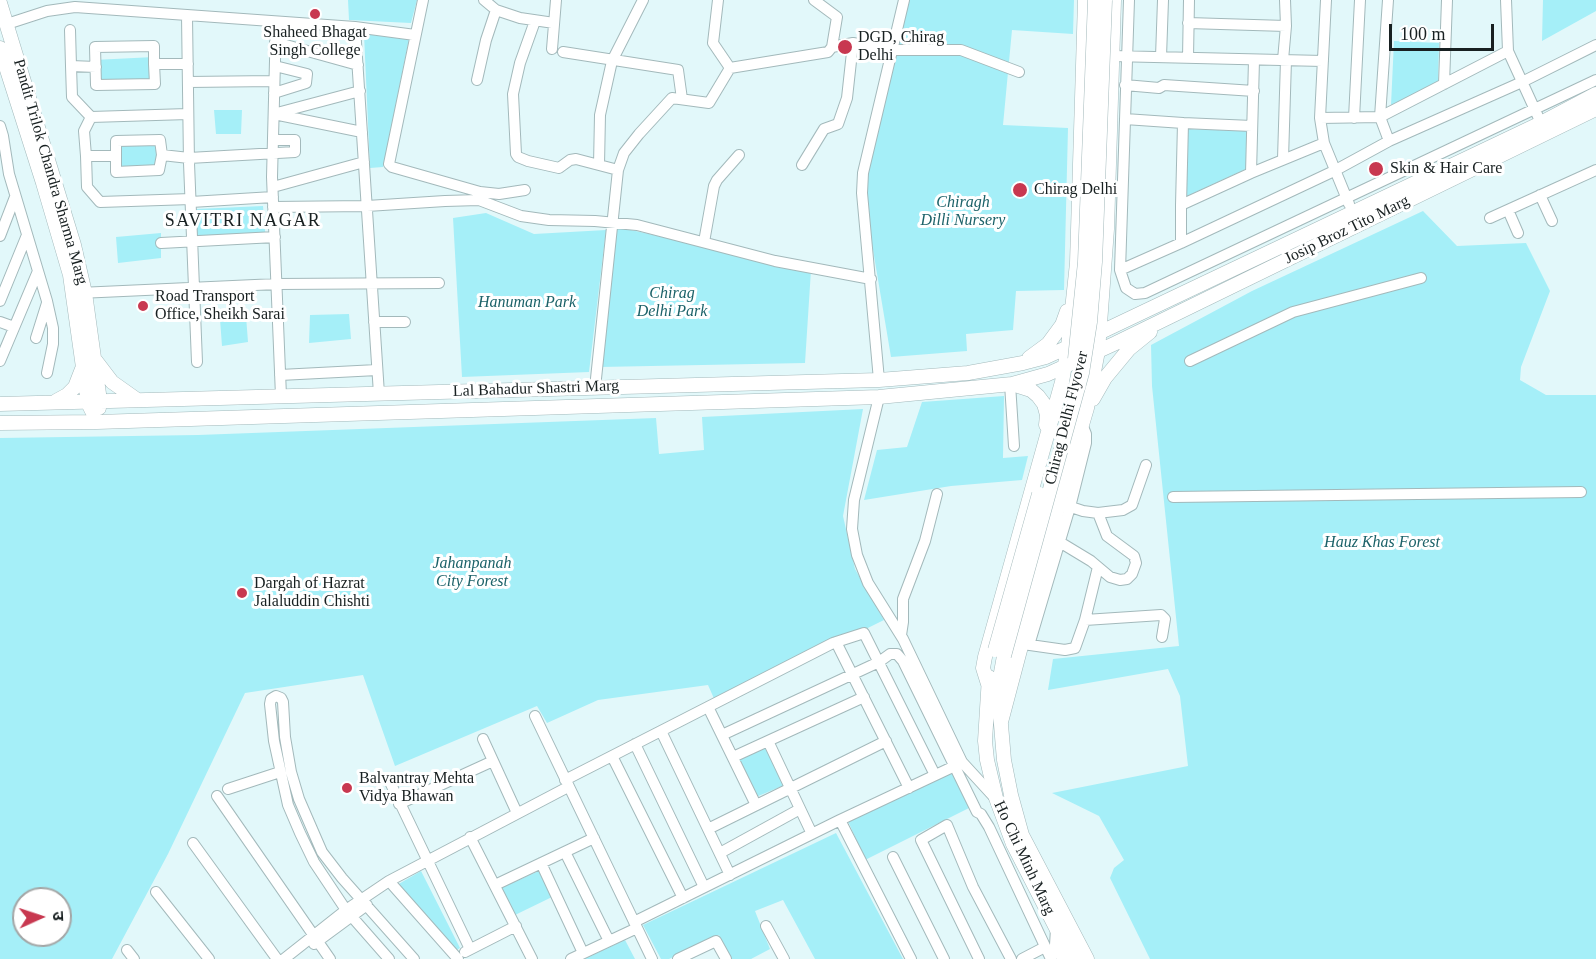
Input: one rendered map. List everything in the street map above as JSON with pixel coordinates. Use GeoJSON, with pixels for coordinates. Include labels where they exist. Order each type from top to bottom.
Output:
{"type":"FeatureCollection","features":[{"type":"Feature","properties":{"kind":"main road"},"geometry":{"type":"LineString","coordinates":[[988,684],[983,668],[985,657],[1044,445],[1068,347],[1077,263],[1085,0]]}},
{"type":"Feature","properties":{"kind":"main road","name":"Chirag Delhi Flyover"},"geometry":{"type":"LineString","coordinates":[[1001,722],[998,689],[999,653],[1073,371],[1085,262],[1095,0]]}},
{"type":"Feature","properties":{"kind":"main road","name":"Chirag Delhi Flyover"},"geometry":{"type":"LineString","coordinates":[[988,684],[1082,373],[1090,322],[1096,250],[1105,0]]}},
{"type":"Feature","properties":{"kind":"main road"},"geometry":{"type":"LineString","coordinates":[[1001,722],[1055,539],[1087,408],[1101,332],[1114,0]]}},
{"type":"Feature","properties":{"kind":"main road","name":"Pandit Trilok Chandra Sharma Marg"},"geometry":{"type":"LineString","coordinates":[[0,3],[74,245],[97,422]]}},
{"type":"Feature","properties":{"kind":"main road","name":"Pandit Trilok Chandra Sharma Marg"},"geometry":{"type":"LineString","coordinates":[[0,49],[70,275],[79,293]]}},
{"type":"Feature","properties":{"kind":"main road","name":"Josip Broz Tito Marg"},"geometry":{"type":"LineString","coordinates":[[1068,347],[1541,123],[1596,94]]}},
{"type":"Feature","properties":{"kind":"main road","name":"Josip Broz Tito Marg"},"geometry":{"type":"LineString","coordinates":[[1064,367],[1596,109]]}},
{"type":"Feature","properties":{"kind":"main road"},"geometry":{"type":"LineString","coordinates":[[1079,162],[1109,163]]}},
{"type":"Feature","properties":{"kind":"main road"},"geometry":{"type":"LineString","coordinates":[[1023,363],[1051,340],[1062,325],[1074,294]]}},
{"type":"Feature","properties":{"kind":"main road"},"geometry":{"type":"LineString","coordinates":[[1103,294],[1106,306],[1111,313],[1118,316],[1134,316]]}},
{"type":"Feature","properties":{"kind":"main road"},"geometry":{"type":"LineString","coordinates":[[1087,408],[1105,378],[1129,349],[1170,316]]}},
{"type":"Feature","properties":{"kind":"main road","name":"Lal Bahadur Shastri Marg"},"geometry":{"type":"LineString","coordinates":[[0,404],[879,380],[968,373],[1023,363],[1046,357],[1068,347]]}},
{"type":"Feature","properties":{"kind":"main road"},"geometry":{"type":"LineString","coordinates":[[42,403],[58,400],[72,391],[88,359],[112,382],[138,400]]}},
{"type":"Feature","properties":{"kind":"main road","name":"Lal Bahadur Shastri Marg"},"geometry":{"type":"LineString","coordinates":[[0,423],[97,422],[879,397],[1011,384],[1064,367]]}},
{"type":"Feature","properties":{"kind":"main road"},"geometry":{"type":"LineString","coordinates":[[1011,384],[1031,390],[1044,404],[1047,415],[1044,445]]}},
{"type":"Feature","properties":{"kind":"main road"},"geometry":{"type":"LineString","coordinates":[[1031,493],[1039,483],[1050,483],[1058,489],[1063,504]]}},
{"type":"Feature","properties":{"kind":"main road","name":"Ho Chi Minh Marg"},"geometry":{"type":"LineString","coordinates":[[988,684],[985,741],[996,798],[1013,844],[1056,929],[1067,956]]}},
{"type":"Feature","properties":{"kind":"main road","name":"Ho Chi Minh Marg"},"geometry":{"type":"LineString","coordinates":[[1001,722],[1004,760],[1022,834],[1087,959]]}},
{"type":"Feature","properties":{"kind":"street"},"geometry":{"type":"LineString","coordinates":[[423,0],[389,164],[392,167],[479,196],[521,216],[549,220],[637,225],[775,261],[871,279]]}},
{"type":"Feature","properties":{"kind":"street"},"geometry":{"type":"LineString","coordinates":[[484,0],[496,10],[535,21],[554,23]]}},
{"type":"Feature","properties":{"kind":"street"},"geometry":{"type":"LineString","coordinates":[[556,0],[554,23],[557,51],[612,62],[678,70],[682,99]]}},
{"type":"Feature","properties":{"kind":"street"},"geometry":{"type":"LineString","coordinates":[[599,165],[600,115],[612,62],[643,0]]}},
{"type":"Feature","properties":{"kind":"street"},"geometry":{"type":"LineString","coordinates":[[718,0],[713,43],[730,68]]}},
{"type":"Feature","properties":{"kind":"street"},"geometry":{"type":"LineString","coordinates":[[595,388],[618,170],[624,153],[672,98],[709,103],[730,68],[828,52],[832,47],[837,17],[814,0]]}},
{"type":"Feature","properties":{"kind":"street"},"geometry":{"type":"LineString","coordinates":[[879,380],[862,193],[863,173],[904,0]]}},
{"type":"Feature","properties":{"kind":"street"},"geometry":{"type":"LineString","coordinates":[[1129,0],[1119,270],[1126,288],[1130,292],[1141,294],[1596,80]]}},
{"type":"Feature","properties":{"kind":"street"},"geometry":{"type":"LineString","coordinates":[[1161,57],[1163,0]]}},
{"type":"Feature","properties":{"kind":"street"},"geometry":{"type":"LineString","coordinates":[[1188,58],[1189,0]]}},
{"type":"Feature","properties":{"kind":"street"},"geometry":{"type":"LineString","coordinates":[[1283,159],[1285,0]]}},
{"type":"Feature","properties":{"kind":"street"},"geometry":{"type":"LineString","coordinates":[[1326,0],[1320,118],[1324,143],[1353,212]]}},
{"type":"Feature","properties":{"kind":"street"},"geometry":{"type":"LineString","coordinates":[[1354,118],[1360,0]]}},
{"type":"Feature","properties":{"kind":"street"},"geometry":{"type":"LineString","coordinates":[[1388,0],[1380,117],[1389,141]]}},
{"type":"Feature","properties":{"kind":"street"},"geometry":{"type":"LineString","coordinates":[[1444,84],[1447,0]]}},
{"type":"Feature","properties":{"kind":"street"},"geometry":{"type":"LineString","coordinates":[[1506,0],[1508,51],[1541,123]]}},
{"type":"Feature","properties":{"kind":"street"},"geometry":{"type":"LineString","coordinates":[[7,24],[47,11],[75,7],[355,27],[415,35]]}},
{"type":"Feature","properties":{"kind":"street"},"geometry":{"type":"LineString","coordinates":[[477,80],[496,10]]}},
{"type":"Feature","properties":{"kind":"street"},"geometry":{"type":"LineString","coordinates":[[187,16],[189,158],[197,362]]}},
{"type":"Feature","properties":{"kind":"street"},"geometry":{"type":"LineString","coordinates":[[535,21],[520,63],[513,94],[516,154],[528,161],[559,168],[570,160],[576,159],[618,170]]}},
{"type":"Feature","properties":{"kind":"street"},"geometry":{"type":"LineString","coordinates":[[276,22],[273,197],[281,396]]}},
{"type":"Feature","properties":{"kind":"street"},"geometry":{"type":"LineString","coordinates":[[1188,23],[1286,26]]}},
{"type":"Feature","properties":{"kind":"street"},"geometry":{"type":"LineString","coordinates":[[355,27],[379,394]]}},
{"type":"Feature","properties":{"kind":"street"},"geometry":{"type":"LineString","coordinates":[[70,30],[72,97],[91,117],[188,114]]}},
{"type":"Feature","properties":{"kind":"street"},"geometry":{"type":"LineString","coordinates":[[275,42],[358,65]]}},
{"type":"Feature","properties":{"kind":"street"},"geometry":{"type":"LineString","coordinates":[[832,47],[854,43],[892,50],[961,50],[1019,72]]}},
{"type":"Feature","properties":{"kind":"street"},"geometry":{"type":"LineString","coordinates":[[802,165],[824,129],[838,124],[847,98],[854,43]]}},
{"type":"Feature","properties":{"kind":"street"},"geometry":{"type":"LineString","coordinates":[[1119,270],[1334,171],[1389,141],[1522,82],[1596,45]]}},
{"type":"Feature","properties":{"kind":"street"},"geometry":{"type":"LineString","coordinates":[[154,46],[154,64],[155,84],[96,85],[95,47],[154,46]]}},
{"type":"Feature","properties":{"kind":"street"},"geometry":{"type":"LineString","coordinates":[[1320,118],[1380,117],[1508,51]]}},
{"type":"Feature","properties":{"kind":"street"},"geometry":{"type":"LineString","coordinates":[[1112,56],[1323,61]]}},
{"type":"Feature","properties":{"kind":"street"},"geometry":{"type":"LineString","coordinates":[[1251,172],[1254,60]]}},
{"type":"Feature","properties":{"kind":"street"},"geometry":{"type":"LineString","coordinates":[[154,64],[188,64]]}},
{"type":"Feature","properties":{"kind":"street"},"geometry":{"type":"LineString","coordinates":[[71,66],[96,67]]}},
{"type":"Feature","properties":{"kind":"street"},"geometry":{"type":"LineString","coordinates":[[274,66],[306,74],[306,83],[274,93]]}},
{"type":"Feature","properties":{"kind":"street"},"geometry":{"type":"LineString","coordinates":[[188,82],[274,81]]}},
{"type":"Feature","properties":{"kind":"street"},"geometry":{"type":"LineString","coordinates":[[1125,85],[1159,88],[1164,85],[1254,91]]}},
{"type":"Feature","properties":{"kind":"street"},"geometry":{"type":"LineString","coordinates":[[274,114],[360,91]]}},
{"type":"Feature","properties":{"kind":"street"},"geometry":{"type":"LineString","coordinates":[[274,114],[362,132]]}},
{"type":"Feature","properties":{"kind":"street"},"geometry":{"type":"LineString","coordinates":[[91,117],[84,131],[87,187],[100,202],[273,197],[367,206],[445,201],[525,190]]}},
{"type":"Feature","properties":{"kind":"street"},"geometry":{"type":"LineString","coordinates":[[1125,119],[1252,126]]}},
{"type":"Feature","properties":{"kind":"street"},"geometry":{"type":"LineString","coordinates":[[1180,243],[1183,123]]}},
{"type":"Feature","properties":{"kind":"street"},"geometry":{"type":"LineString","coordinates":[[0,126],[15,196],[48,303],[53,327],[53,344],[47,373]]}},
{"type":"Feature","properties":{"kind":"street"},"geometry":{"type":"LineString","coordinates":[[160,140],[162,155],[159,170],[116,172],[116,141],[160,140]]}},
{"type":"Feature","properties":{"kind":"street"},"geometry":{"type":"LineString","coordinates":[[162,155],[189,158],[295,152],[295,140],[273,140]]}},
{"type":"Feature","properties":{"kind":"street"},"geometry":{"type":"LineString","coordinates":[[1181,205],[1251,172],[1324,143]]}},
{"type":"Feature","properties":{"kind":"street"},"geometry":{"type":"LineString","coordinates":[[704,242],[714,186],[739,155]]}},
{"type":"Feature","properties":{"kind":"street"},"geometry":{"type":"LineString","coordinates":[[86,156],[116,156]]}},
{"type":"Feature","properties":{"kind":"street"},"geometry":{"type":"LineString","coordinates":[[0,174],[6,161]]}},
{"type":"Feature","properties":{"kind":"street"},"geometry":{"type":"LineString","coordinates":[[273,197],[364,162]]}},
{"type":"Feature","properties":{"kind":"street"},"geometry":{"type":"LineString","coordinates":[[1490,218],[1596,170]]}},
{"type":"Feature","properties":{"kind":"street"},"geometry":{"type":"LineString","coordinates":[[1540,195],[1552,221]]}},
{"type":"Feature","properties":{"kind":"street"},"geometry":{"type":"LineString","coordinates":[[0,236],[15,196]]}},
{"type":"Feature","properties":{"kind":"street"},"geometry":{"type":"LineString","coordinates":[[1508,210],[1518,233]]}},
{"type":"Feature","properties":{"kind":"street"},"geometry":{"type":"LineString","coordinates":[[24,304],[1,298],[27,235]]}},
{"type":"Feature","properties":{"kind":"street"},"geometry":{"type":"LineString","coordinates":[[161,243],[275,237]]}},
{"type":"Feature","properties":{"kind":"street"},"geometry":{"type":"LineString","coordinates":[[0,361],[38,271]]}},
{"type":"Feature","properties":{"kind":"street"},"geometry":{"type":"LineString","coordinates":[[1190,361],[1293,312],[1421,278]]}},
{"type":"Feature","properties":{"kind":"street"},"geometry":{"type":"LineString","coordinates":[[79,293],[277,284],[439,283]]}},
{"type":"Feature","properties":{"kind":"street"},"geometry":{"type":"LineString","coordinates":[[36,338],[48,303]]}},
{"type":"Feature","properties":{"kind":"street"},"geometry":{"type":"LineString","coordinates":[[0,322],[14,327]]}},
{"type":"Feature","properties":{"kind":"street"},"geometry":{"type":"LineString","coordinates":[[374,322],[405,322]]}},
{"type":"Feature","properties":{"kind":"street"},"geometry":{"type":"LineString","coordinates":[[280,375],[377,370]]}},
{"type":"Feature","properties":{"kind":"street"},"geometry":{"type":"LineString","coordinates":[[1011,384],[1014,446]]}},
{"type":"Feature","properties":{"kind":"street"},"geometry":{"type":"LineString","coordinates":[[879,397],[854,500],[852,529],[857,555],[868,583],[901,635],[958,764],[976,812],[981,814],[989,827],[1051,959]]}},
{"type":"Feature","properties":{"kind":"street"},"geometry":{"type":"LineString","coordinates":[[1063,504],[1090,513],[1123,510],[1132,506],[1146,465]]}},
{"type":"Feature","properties":{"kind":"street"},"geometry":{"type":"LineString","coordinates":[[1173,497],[1581,492]]}},
{"type":"Feature","properties":{"kind":"street"},"geometry":{"type":"LineString","coordinates":[[901,635],[903,599],[925,541],[937,494]]}},
{"type":"Feature","properties":{"kind":"street"},"geometry":{"type":"LineString","coordinates":[[1055,539],[1082,554],[1110,577],[1120,580],[1127,579],[1132,574],[1136,563],[1134,556],[1107,536],[1098,513]]}},
{"type":"Feature","properties":{"kind":"street"},"geometry":{"type":"LineString","coordinates":[[1025,644],[1071,651],[1075,648],[1085,620],[1098,567]]}},
{"type":"Feature","properties":{"kind":"street"},"geometry":{"type":"LineString","coordinates":[[1085,620],[1161,615],[1165,619],[1162,637]]}},
{"type":"Feature","properties":{"kind":"street"},"geometry":{"type":"LineString","coordinates":[[284,959],[349,914],[389,881],[517,813],[635,744],[836,642],[865,633],[935,775]]}},
{"type":"Feature","properties":{"kind":"street"},"geometry":{"type":"LineString","coordinates":[[836,642],[909,788]]}},
{"type":"Feature","properties":{"kind":"street"},"geometry":{"type":"LineString","coordinates":[[722,735],[879,662],[890,654],[897,654],[903,661],[958,764],[996,798]]}},
{"type":"Feature","properties":{"kind":"street"},"geometry":{"type":"LineString","coordinates":[[389,959],[349,914],[309,853],[288,805],[274,741],[270,704],[271,699],[276,696],[282,698],[284,702],[285,737],[291,772],[322,852],[414,959]]}},
{"type":"Feature","properties":{"kind":"street"},"geometry":{"type":"LineString","coordinates":[[733,757],[864,697]]}},
{"type":"Feature","properties":{"kind":"street"},"geometry":{"type":"LineString","coordinates":[[708,707],[756,805]]}},
{"type":"Feature","properties":{"kind":"street"},"geometry":{"type":"LineString","coordinates":[[535,716],[652,959]]}},
{"type":"Feature","properties":{"kind":"street"},"geometry":{"type":"LineString","coordinates":[[661,731],[730,875]]}},
{"type":"Feature","properties":{"kind":"street"},"geometry":{"type":"LineString","coordinates":[[483,739],[517,813]]}},
{"type":"Feature","properties":{"kind":"street"},"geometry":{"type":"LineString","coordinates":[[768,741],[812,834]]}},
{"type":"Feature","properties":{"kind":"street"},"geometry":{"type":"LineString","coordinates":[[708,829],[886,741]]}},
{"type":"Feature","properties":{"kind":"street"},"geometry":{"type":"LineString","coordinates":[[635,744],[704,887]]}},
{"type":"Feature","properties":{"kind":"street"},"geometry":{"type":"LineString","coordinates":[[612,756],[682,898]]}},
{"type":"Feature","properties":{"kind":"street"},"geometry":{"type":"LineString","coordinates":[[399,804],[493,761]]}},
{"type":"Feature","properties":{"kind":"street"},"geometry":{"type":"LineString","coordinates":[[571,959],[609,941],[682,898],[958,764]]}},
{"type":"Feature","properties":{"kind":"street"},"geometry":{"type":"LineString","coordinates":[[228,789],[280,772]]}},
{"type":"Feature","properties":{"kind":"street"},"geometry":{"type":"LineString","coordinates":[[388,780],[470,949]]}},
{"type":"Feature","properties":{"kind":"street"},"geometry":{"type":"LineString","coordinates":[[217,796],[330,959]]}},
{"type":"Feature","properties":{"kind":"street"},"geometry":{"type":"LineString","coordinates":[[720,853],[800,809]]}},
{"type":"Feature","properties":{"kind":"street"},"geometry":{"type":"LineString","coordinates":[[840,820],[911,959]]}},
{"type":"Feature","properties":{"kind":"street"},"geometry":{"type":"LineString","coordinates":[[979,959],[921,840],[946,825],[969,879],[1011,959]]}},
{"type":"Feature","properties":{"kind":"street"},"geometry":{"type":"LineString","coordinates":[[470,837],[532,959]]}},
{"type":"Feature","properties":{"kind":"street"},"geometry":{"type":"LineString","coordinates":[[495,885],[594,838]]}},
{"type":"Feature","properties":{"kind":"street"},"geometry":{"type":"LineString","coordinates":[[193,843],[278,959]]}},
{"type":"Feature","properties":{"kind":"street"},"geometry":{"type":"LineString","coordinates":[[565,852],[609,941]]}},
{"type":"Feature","properties":{"kind":"street"},"geometry":{"type":"LineString","coordinates":[[893,857],[944,959]]}},
{"type":"Feature","properties":{"kind":"street"},"geometry":{"type":"LineString","coordinates":[[541,863],[583,953]]}},
{"type":"Feature","properties":{"kind":"street"},"geometry":{"type":"LineString","coordinates":[[389,881],[457,958],[516,926]]}},
{"type":"Feature","properties":{"kind":"street"},"geometry":{"type":"LineString","coordinates":[[156,892],[209,959]]}},
{"type":"Feature","properties":{"kind":"street"},"geometry":{"type":"LineString","coordinates":[[766,926],[784,959]]}},
{"type":"Feature","properties":{"kind":"street"},"geometry":{"type":"LineString","coordinates":[[294,959],[316,938]]}},
{"type":"Feature","properties":{"kind":"street"},"geometry":{"type":"LineString","coordinates":[[678,959],[691,956],[716,941],[726,959]]}},
{"type":"Feature","properties":{"kind":"street"},"geometry":{"type":"LineString","coordinates":[[1022,959],[1045,947]]}},
{"type":"Feature","properties":{"kind":"green space"},"geometry":{"type":"Polygon","coordinates":[[[348,0],[417,0],[411,23],[349,20],[348,0]]]}},
{"type":"Feature","properties":{"kind":"green space","name":"Chiragh Dilli Nursery"},"geometry":{"type":"Polygon","coordinates":[[[908,0],[1074,0],[1073,34],[1012,30],[1003,125],[1068,128],[1064,290],[1016,291],[1013,330],[966,334],[967,351],[891,357],[867,214],[868,173],[908,0]]]}},
{"type":"Feature","properties":{"kind":"green space"},"geometry":{"type":"Polygon","coordinates":[[[1543,0],[1596,0],[1596,11],[1542,41],[1543,0]]]}},
{"type":"Feature","properties":{"kind":"green space"},"geometry":{"type":"Polygon","coordinates":[[[364,34],[409,39],[383,167],[370,168],[364,34]]]}},
{"type":"Feature","properties":{"kind":"green space"},"geometry":{"type":"Polygon","coordinates":[[[1394,41],[1439,43],[1438,82],[1391,105],[1394,41]]]}},
{"type":"Feature","properties":{"kind":"green space"},"geometry":{"type":"Polygon","coordinates":[[[154,57],[155,84],[96,85],[94,60],[154,57]]]}},
{"type":"Feature","properties":{"kind":"green space"},"geometry":{"type":"Polygon","coordinates":[[[214,110],[242,110],[241,134],[216,134],[214,110]]]}},
{"type":"Feature","properties":{"kind":"green space"},"geometry":{"type":"Polygon","coordinates":[[[1188,129],[1247,131],[1246,169],[1185,197],[1188,129]]]}},
{"type":"Feature","properties":{"kind":"green space"},"geometry":{"type":"Polygon","coordinates":[[[158,143],[159,170],[116,172],[115,145],[158,143]]]}},
{"type":"Feature","properties":{"kind":"green space"},"geometry":{"type":"Polygon","coordinates":[[[263,206],[266,243],[197,246],[196,209],[263,206]]]}},
{"type":"Feature","properties":{"kind":"green space","name":"Hauz Khas Forest"},"geometry":{"type":"Polygon","coordinates":[[[1423,211],[1457,246],[1526,243],[1550,291],[1521,367],[1520,380],[1546,395],[1596,395],[1596,959],[1150,959],[1110,878],[1114,868],[1124,860],[1099,816],[1052,793],[1188,766],[1180,696],[1168,669],[1048,690],[1053,659],[1179,646],[1152,386],[1151,345],[1252,291],[1423,211]]]}},
{"type":"Feature","properties":{"kind":"green space","name":"Hanuman Park"},"geometry":{"type":"Polygon","coordinates":[[[486,213],[534,234],[606,230],[589,372],[462,377],[453,218],[486,213]]]}},
{"type":"Feature","properties":{"kind":"green space","name":"Chirag Delhi Park"},"geometry":{"type":"Polygon","coordinates":[[[613,226],[811,270],[805,363],[600,367],[613,226]]]}},
{"type":"Feature","properties":{"kind":"green space"},"geometry":{"type":"Polygon","coordinates":[[[161,233],[161,258],[118,263],[116,237],[161,233]]]}},
{"type":"Feature","properties":{"kind":"green space"},"geometry":{"type":"Polygon","coordinates":[[[349,314],[351,339],[309,343],[310,315],[349,314]]]}},
{"type":"Feature","properties":{"kind":"green space"},"geometry":{"type":"Polygon","coordinates":[[[246,316],[248,342],[222,346],[220,319],[246,316]]]}},
{"type":"Feature","properties":{"kind":"green space"},"geometry":{"type":"Polygon","coordinates":[[[1004,396],[1003,458],[1028,456],[1022,480],[951,486],[864,500],[877,450],[907,447],[922,402],[1004,396]]]}},
{"type":"Feature","properties":{"kind":"green space","name":"Jahanpanah City Forest"},"geometry":{"type":"Polygon","coordinates":[[[863,409],[843,516],[855,569],[884,620],[716,703],[708,685],[598,700],[547,723],[537,706],[395,766],[363,675],[245,693],[168,854],[112,959],[0,959],[0,438],[198,435],[656,418],[659,454],[704,450],[702,417],[863,409]]]}},
{"type":"Feature","properties":{"kind":"green space"},"geometry":{"type":"Polygon","coordinates":[[[767,744],[787,784],[756,797],[737,757],[767,744]]]}},
{"type":"Feature","properties":{"kind":"green space"},"geometry":{"type":"Polygon","coordinates":[[[954,771],[971,807],[865,860],[848,821],[954,771]]]}},
{"type":"Feature","properties":{"kind":"green space"},"geometry":{"type":"Polygon","coordinates":[[[836,833],[903,959],[815,959],[783,900],[755,911],[770,949],[751,959],[732,959],[719,935],[669,959],[661,959],[643,925],[836,833]]]}},
{"type":"Feature","properties":{"kind":"green space"},"geometry":{"type":"Polygon","coordinates":[[[541,870],[552,897],[515,915],[501,888],[541,870]]]}},
{"type":"Feature","properties":{"kind":"green space"},"geometry":{"type":"Polygon","coordinates":[[[421,871],[460,948],[455,951],[397,885],[421,871]]]}},
{"type":"Feature","properties":{"kind":"green space"},"geometry":{"type":"Polygon","coordinates":[[[625,940],[635,959],[584,959],[625,940]]]}},
{"type":"Feature","properties":{"kind":"place","name":"Shaheed Bhagat Singh College"},"geometry":{"type":"Point","coordinates":[315,14]}},
{"type":"Feature","properties":{"kind":"place","name":"DGD, Chirag Delhi"},"geometry":{"type":"Point","coordinates":[845,47]}},
{"type":"Feature","properties":{"kind":"place","name":"Skin & Hair Care"},"geometry":{"type":"Point","coordinates":[1376,169]}},
{"type":"Feature","properties":{"kind":"place","name":"Chirag Delhi"},"geometry":{"type":"Point","coordinates":[1020,190]}},
{"type":"Feature","properties":{"kind":"place","name":"Road Transport Office, Sheikh Sarai"},"geometry":{"type":"Point","coordinates":[143,306]}},
{"type":"Feature","properties":{"kind":"place","name":"Dargah of Hazrat Jalaluddin Chishti"},"geometry":{"type":"Point","coordinates":[242,593]}},
{"type":"Feature","properties":{"kind":"place","name":"Balvantray Mehta Vidya Bhawan"},"geometry":{"type":"Point","coordinates":[347,788]}},
{"type":"Feature","properties":{"kind":"district","name":"SAVITRI NAGAR"},"geometry":{"type":"Point","coordinates":[243,221]}}]}
